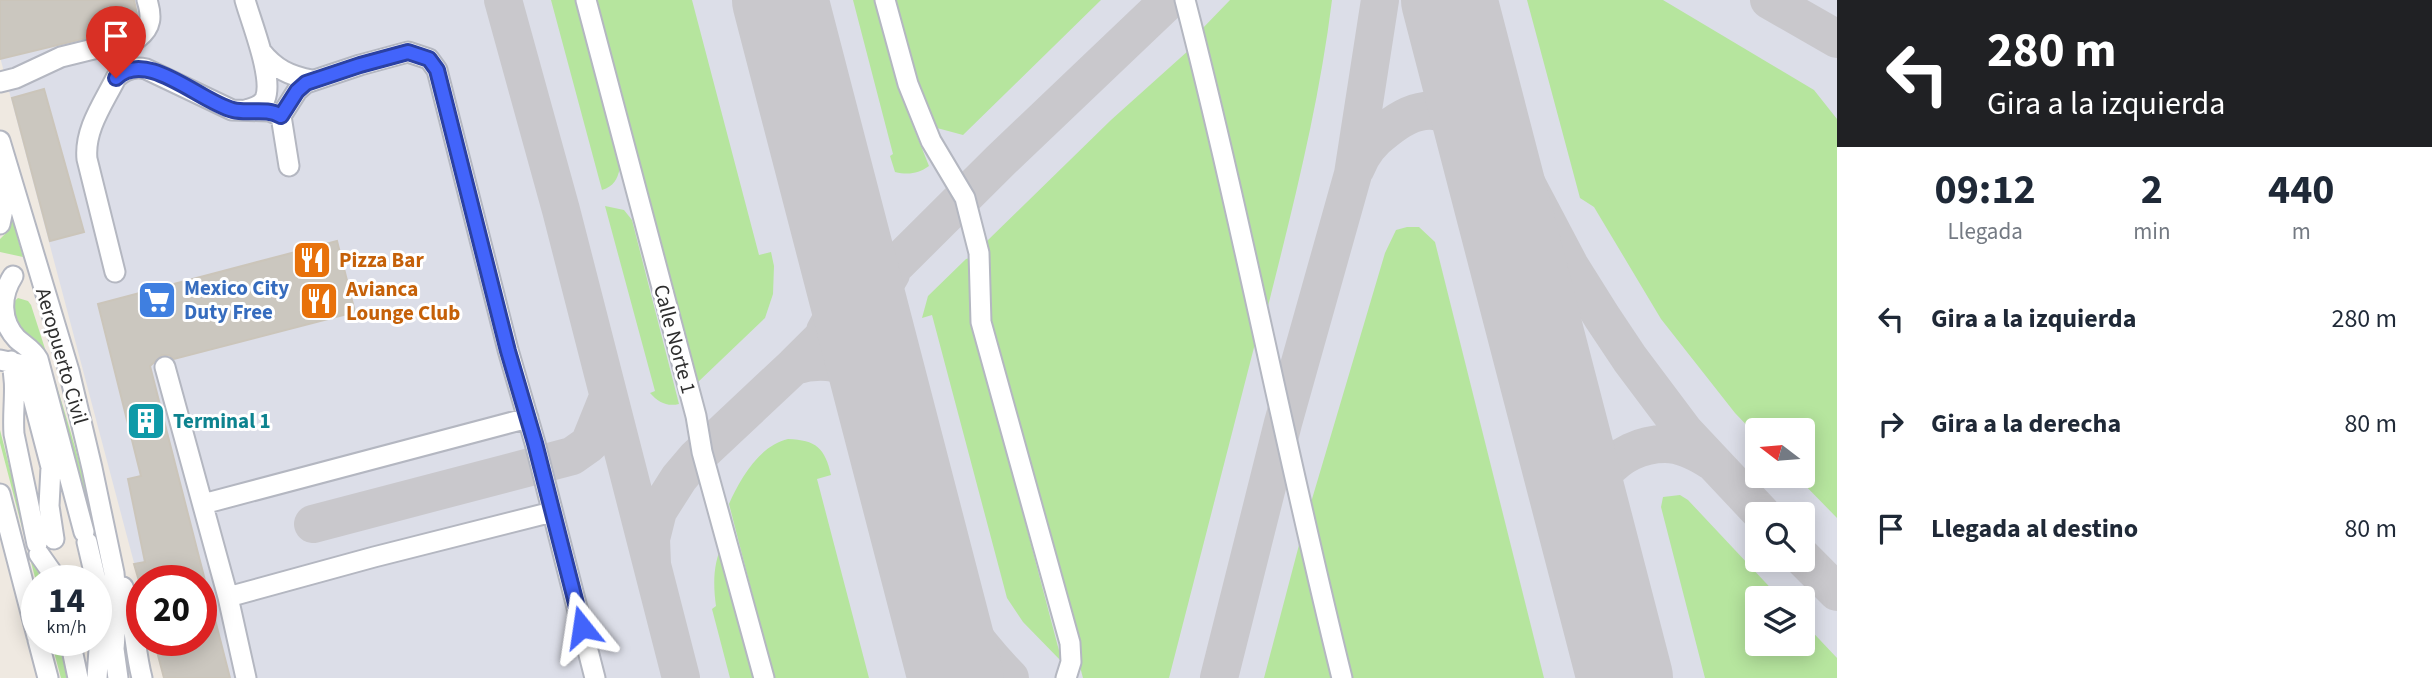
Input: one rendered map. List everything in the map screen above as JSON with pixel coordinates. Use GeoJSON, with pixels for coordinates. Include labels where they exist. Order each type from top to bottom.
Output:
{"type":"FeatureCollection","features":[{"type":"Feature","properties":{"kind":"street"},"geometry":{"type":"LineString","coordinates":[[0,82],[16,78],[61,57],[138,38],[150,22],[147,0]]}},
{"type":"Feature","properties":{"kind":"street"},"geometry":{"type":"LineString","coordinates":[[245,0],[268,81],[265,97],[260,105],[245,111]]}},
{"type":"Feature","properties":{"kind":"street","name":"Calle Norte 1"},"geometry":{"type":"LineString","coordinates":[[586,0],[696,416],[702,452],[764,678]]}},
{"type":"Feature","properties":{"kind":"street"},"geometry":{"type":"LineString","coordinates":[[886,0],[908,84],[931,141],[965,198],[979,253],[981,322],[1068,634],[1071,662],[1066,678]]}},
{"type":"Feature","properties":{"kind":"street"},"geometry":{"type":"LineString","coordinates":[[1185,0],[1260,312],[1306,531],[1342,678]]}},
{"type":"Feature","properties":{"kind":"street"},"geometry":{"type":"LineString","coordinates":[[258,47],[280,70],[312,80]]}},
{"type":"Feature","properties":{"kind":"street"},"geometry":{"type":"LineString","coordinates":[[289,166],[281,116],[297,91],[312,80],[408,52],[429,59],[437,70],[471,242],[499,352],[528,418],[595,678]]}},
{"type":"Feature","properties":{"kind":"street"},"geometry":{"type":"LineString","coordinates":[[115,272],[86,146],[89,132],[116,78],[130,69],[146,69],[232,110],[269,111],[281,116]]}},
{"type":"Feature","properties":{"kind":"street"},"geometry":{"type":"LineString","coordinates":[[0,224],[6,195],[1,145]]}},
{"type":"Feature","properties":{"kind":"street","name":"Aeropuerto Civil"},"geometry":{"type":"LineString","coordinates":[[1,145],[72,383],[114,573],[117,607],[114,649],[118,678]]}},
{"type":"Feature","properties":{"kind":"street"},"geometry":{"type":"LineString","coordinates":[[50,308],[29,287],[7,275],[3,314],[15,337],[34,352],[38,359],[102,606],[97,678]]}},
{"type":"Feature","properties":{"kind":"street"},"geometry":{"type":"LineString","coordinates":[[6,360],[19,364],[27,376],[51,467],[47,547]]}},
{"type":"Feature","properties":{"kind":"street"},"geometry":{"type":"LineString","coordinates":[[6,360],[15,382],[13,419],[28,511],[54,565]]}},
{"type":"Feature","properties":{"kind":"street"},"geometry":{"type":"LineString","coordinates":[[165,367],[228,597],[246,678]]}},
{"type":"Feature","properties":{"kind":"street"},"geometry":{"type":"LineString","coordinates":[[203,504],[528,418]]}},
{"type":"Feature","properties":{"kind":"street"},"geometry":{"type":"LineString","coordinates":[[0,494],[21,576]]}},
{"type":"Feature","properties":{"kind":"street"},"geometry":{"type":"LineString","coordinates":[[228,597],[552,512]]}},
{"type":"Feature","properties":{"kind":"street","name":"Aeropuerto Civil"},"geometry":{"type":"LineString","coordinates":[[114,573],[127,595],[142,678]]}},
{"type":"Feature","properties":{"kind":"street"},"geometry":{"type":"LineString","coordinates":[[42,656],[47,678]]}},
{"type":"Feature","properties":{"kind":"street"},"geometry":{"type":"LineString","coordinates":[[73,656],[78,678]]}},
{"type":"Feature","properties":{"kind":"shaded area"},"geometry":{"type":"Polygon","coordinates":[[[0,0],[1837,0],[1837,678],[164,678],[185,656],[217,656],[217,565],[135,565],[0,57],[0,0]]]}},
{"type":"Feature","properties":{"kind":"green space"},"geometry":{"type":"Polygon","coordinates":[[[551,0],[576,0],[620,168],[614,182],[602,190],[551,0]]]}},
{"type":"Feature","properties":{"kind":"green space"},"geometry":{"type":"Polygon","coordinates":[[[597,0],[692,0],[759,255],[771,252],[774,266],[773,294],[765,318],[697,383],[597,0]]]}},
{"type":"Feature","properties":{"kind":"green space"},"geometry":{"type":"Polygon","coordinates":[[[853,0],[878,0],[909,116],[929,166],[921,171],[909,174],[895,172],[890,156],[893,154],[853,0]]]}},
{"type":"Feature","properties":{"kind":"green space"},"geometry":{"type":"Polygon","coordinates":[[[894,0],[1101,0],[963,135],[937,128],[925,110],[894,0]]]}},
{"type":"Feature","properties":{"kind":"green space"},"geometry":{"type":"Polygon","coordinates":[[[1230,0],[1332,0],[1313,117],[1267,310],[1201,30],[1230,0]]]}},
{"type":"Feature","properties":{"kind":"green space"},"geometry":{"type":"Polygon","coordinates":[[[1527,0],[1663,0],[1814,90],[1837,119],[1837,518],[1808,488],[1815,488],[1815,418],[1745,418],[1745,423],[1661,319],[1594,207],[1580,198],[1527,0]]]}},
{"type":"Feature","properties":{"kind":"green space"},"geometry":{"type":"Polygon","coordinates":[[[1189,50],[1259,328],[1169,678],[1083,678],[987,316],[987,241],[1111,120],[1189,50]]]}},
{"type":"Feature","properties":{"kind":"green space"},"geometry":{"type":"Polygon","coordinates":[[[605,206],[624,210],[632,220],[679,404],[663,403],[650,393],[655,391],[605,206]]]}},
{"type":"Feature","properties":{"kind":"green space"},"geometry":{"type":"Polygon","coordinates":[[[12,218],[23,257],[0,252],[0,239],[7,232],[12,218]]]}},
{"type":"Feature","properties":{"kind":"green space"},"geometry":{"type":"Polygon","coordinates":[[[1419,227],[1435,242],[1544,678],[1349,678],[1307,516],[1385,253],[1396,230],[1419,227]]]}},
{"type":"Feature","properties":{"kind":"green space"},"geometry":{"type":"Polygon","coordinates":[[[973,257],[974,328],[1062,662],[1023,622],[1007,598],[932,315],[922,318],[928,296],[966,259],[973,257]]]}},
{"type":"Feature","properties":{"kind":"green space"},"geometry":{"type":"Polygon","coordinates":[[[18,298],[31,305],[85,483],[104,565],[99,565],[21,334],[9,306],[18,298]]]}},
{"type":"Feature","properties":{"kind":"green space"},"geometry":{"type":"Polygon","coordinates":[[[0,430],[34,565],[32,565],[0,443],[0,430]]]}},
{"type":"Feature","properties":{"kind":"green space"},"geometry":{"type":"Polygon","coordinates":[[[788,439],[806,441],[818,447],[829,466],[831,475],[817,479],[869,678],[774,678],[729,504],[752,464],[769,448],[788,439]]]}},
{"type":"Feature","properties":{"kind":"green space"},"geometry":{"type":"Polygon","coordinates":[[[1680,495],[1688,500],[1745,561],[1745,572],[1756,572],[1769,586],[1745,586],[1745,656],[1815,656],[1815,635],[1837,658],[1837,678],[1705,678],[1661,507],[1663,497],[1680,495]]]}},
{"type":"Feature","properties":{"kind":"green space"},"geometry":{"type":"Polygon","coordinates":[[[723,543],[757,678],[730,678],[712,609],[716,606],[714,582],[723,543]]]}},
{"type":"Feature","properties":{"kind":"green space"},"geometry":{"type":"Polygon","coordinates":[[[1299,545],[1306,554],[1336,678],[1264,678],[1299,545]]]}},
{"type":"Feature","properties":{"kind":"green space"},"geometry":{"type":"Polygon","coordinates":[[[55,656],[63,656],[69,678],[61,678],[55,656]]]}},
{"type":"Feature","properties":{"kind":"building"},"geometry":{"type":"Polygon","coordinates":[[[0,0],[134,0],[138,19],[132,27],[0,59],[0,0]]]}},
{"type":"Feature","properties":{"kind":"building"},"geometry":{"type":"Polygon","coordinates":[[[44,89],[84,232],[50,241],[12,98],[44,89]]]}},
{"type":"Feature","properties":{"kind":"building","name":"Terminal 1"},"geometry":{"type":"Polygon","coordinates":[[[337,241],[355,312],[174,359],[169,355],[162,355],[150,366],[201,565],[134,565],[145,562],[128,479],[141,476],[98,304],[337,241]]]}},
{"type":"Feature","properties":{"kind":"building","name":"Terminal 1"},"geometry":{"type":"Polygon","coordinates":[[[217,627],[230,678],[164,678],[158,656],[217,656],[217,627]]]}},
{"type":"Feature","properties":{"kind":"taxiway"},"geometry":{"type":"LineString","coordinates":[[503,0],[561,210],[681,678]]}},
{"type":"Feature","properties":{"kind":"taxiway"},"geometry":{"type":"LineString","coordinates":[[652,564],[651,539],[658,511],[679,478],[696,458],[1169,0]]}},
{"type":"Feature","properties":{"kind":"taxiway"},"geometry":{"type":"LineString","coordinates":[[1219,678],[1283,423],[1353,174],[1380,0]]}},
{"type":"Feature","properties":{"kind":"taxiway"},"geometry":{"type":"LineString","coordinates":[[1769,0],[1837,39]]}},
{"type":"Feature","properties":{"kind":"taxiway"},"geometry":{"type":"LineString","coordinates":[[1460,40],[1484,103],[1570,266],[1602,317],[1684,431],[1751,502]]}},
{"type":"Feature","properties":{"kind":"taxiway"},"geometry":{"type":"LineString","coordinates":[[1356,168],[1364,152],[1381,134],[1401,119],[1428,111],[1452,117],[1486,149]]}},
{"type":"Feature","properties":{"kind":"taxiway"},"geometry":{"type":"LineString","coordinates":[[825,331],[836,306],[841,280],[839,225]]}},
{"type":"Feature","properties":{"kind":"taxiway"},"geometry":{"type":"LineString","coordinates":[[886,403],[876,354],[875,321],[883,289],[891,274]]}},
{"type":"Feature","properties":{"kind":"taxiway"},"geometry":{"type":"LineString","coordinates":[[794,366],[821,362],[848,366],[870,380],[886,403]]}},
{"type":"Feature","properties":{"kind":"taxiway"},"geometry":{"type":"LineString","coordinates":[[313,524],[572,456],[589,444],[608,397]]}},
{"type":"Feature","properties":{"kind":"taxiway"},"geometry":{"type":"LineString","coordinates":[[1588,536],[1589,502],[1595,486],[1605,472],[1631,452],[1647,446],[1671,444],[1689,449],[1711,461]]}},
{"type":"Feature","properties":{"kind":"taxiway"},"geometry":{"type":"LineString","coordinates":[[922,547],[960,617],[1010,678]]}},
{"type":"Feature","properties":{"kind":"taxiway"},"geometry":{"type":"LineString","coordinates":[[1815,570],[1837,592]]}},
{"type":"Feature","properties":{"kind":"runway"},"geometry":{"type":"LineString","coordinates":[[780,0],[956,678]]}},
{"type":"Feature","properties":{"kind":"runway"},"geometry":{"type":"LineString","coordinates":[[1449,0],[1625,678]]}},
{"type":"Feature","properties":{"kind":"place","name":"Pizza Bar"},"geometry":{"type":"Point","coordinates":[312,260]}},
{"type":"Feature","properties":{"kind":"place","name":"Mexico City Duty Free"},"geometry":{"type":"Point","coordinates":[157,300]}},
{"type":"Feature","properties":{"kind":"place","name":"Avianca Lounge Club"},"geometry":{"type":"Point","coordinates":[319,301]}},
{"type":"Feature","properties":{"kind":"place","name":"Terminal 1"},"geometry":{"type":"Point","coordinates":[146,421]}},
{"type":"Feature","properties":{"kind":"route"},"geometry":{"type":"LineString","coordinates":[[116,78],[121,73],[140,67],[154,71],[232,110],[269,111],[281,116],[297,91],[312,80],[408,52],[429,59],[437,70],[457,144],[508,351],[535,443],[582,627]]}}]}
